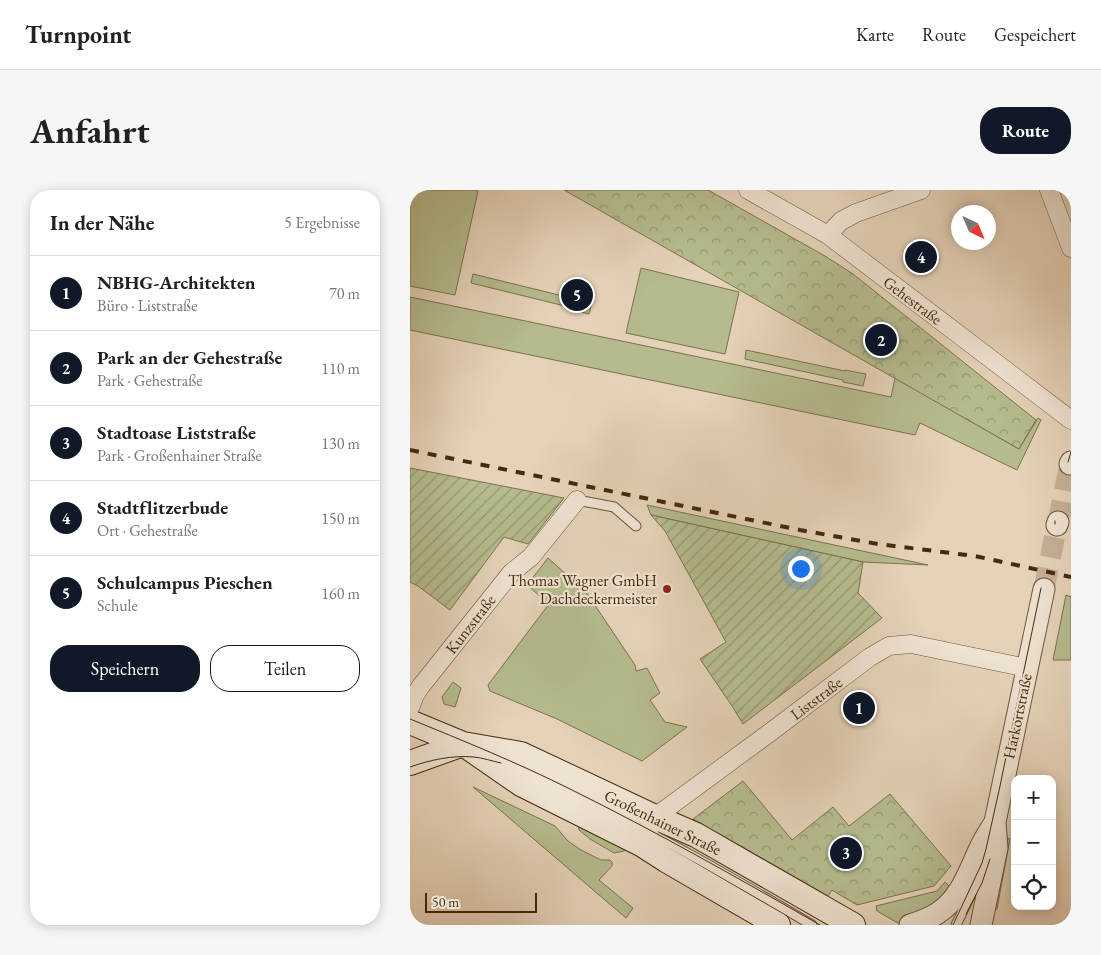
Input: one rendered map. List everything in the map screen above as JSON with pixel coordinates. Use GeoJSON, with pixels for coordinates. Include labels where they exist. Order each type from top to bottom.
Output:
{"type":"FeatureCollection","features":[{"type":"Feature","properties":{"kind":"main road","name":"Großenhainer Straße"},"geometry":{"type":"LineString","coordinates":[[410,722],[464,744],[521,784],[648,831],[684,829],[854,925]]}},
{"type":"Feature","properties":{"kind":"main road"},"geometry":{"type":"LineString","coordinates":[[410,764],[464,744]]}},
{"type":"Feature","properties":{"kind":"main road","name":"Großenhainer Straße"},"geometry":{"type":"LineString","coordinates":[[648,831],[666,860],[778,925]]}},
{"type":"Feature","properties":{"kind":"street","name":"Gehestraße"},"geometry":{"type":"LineString","coordinates":[[748,190],[828,235],[1071,420]]}},
{"type":"Feature","properties":{"kind":"street"},"geometry":{"type":"LineString","coordinates":[[828,235],[841,221],[856,213],[921,190]]}},
{"type":"Feature","properties":{"kind":"street"},"geometry":{"type":"LineString","coordinates":[[1049,190],[1071,248]]}},
{"type":"Feature","properties":{"kind":"street","name":"Kunzstraße"},"geometry":{"type":"LineString","coordinates":[[410,708],[422,686],[511,573],[531,557],[577,500]]}},
{"type":"Feature","properties":{"kind":"street","name":"Harkortstraße"},"geometry":{"type":"LineString","coordinates":[[996,822],[1044,589]]}},
{"type":"Feature","properties":{"kind":"street","name":"Liststraße"},"geometry":{"type":"LineString","coordinates":[[648,831],[772,731],[870,657],[890,646],[911,644],[1027,668]]}},
{"type":"Feature","properties":{"kind":"street"},"geometry":{"type":"LineString","coordinates":[[910,925],[926,920],[940,912],[955,898],[980,848],[996,822]]}},
{"type":"Feature","properties":{"kind":"street"},"geometry":{"type":"LineString","coordinates":[[981,925],[997,848],[996,822]]}},
{"type":"Feature","properties":{"kind":"lane"},"geometry":{"type":"LineString","coordinates":[[577,500],[614,507],[636,526]]}},
{"type":"Feature","properties":{"kind":"lane","name":"Harkortstraße"},"geometry":{"type":"LineString","coordinates":[[956,925],[985,863],[996,822]]}},
{"type":"Feature","properties":{"kind":"lane","name":"Großenhainer Straße"},"geometry":{"type":"LineString","coordinates":[[648,831],[812,925]]}},
{"type":"Feature","properties":{"kind":"green space"},"geometry":{"type":"Polygon","coordinates":[[[410,190],[478,191],[455,295],[410,286],[410,190]]]}},
{"type":"Feature","properties":{"kind":"green space"},"geometry":{"type":"Polygon","coordinates":[[[564,190],[708,190],[825,256],[853,274],[1036,420],[1019,449],[564,190]]]}},
{"type":"Feature","properties":{"kind":"green space"},"geometry":{"type":"Polygon","coordinates":[[[641,268],[739,292],[725,354],[626,333],[641,268]]]}},
{"type":"Feature","properties":{"kind":"green space"},"geometry":{"type":"Polygon","coordinates":[[[473,274],[592,302],[589,314],[569,309],[569,307],[471,283],[473,274]]]}},
{"type":"Feature","properties":{"kind":"green space"},"geometry":{"type":"Polygon","coordinates":[[[410,297],[891,397],[895,378],[1019,449],[1038,418],[1041,420],[1017,470],[920,423],[915,435],[410,330],[410,297]]]}},
{"type":"Feature","properties":{"kind":"green space"},"geometry":{"type":"Polygon","coordinates":[[[746,350],[866,374],[863,386],[745,359],[746,350]]]}},
{"type":"Feature","properties":{"kind":"green space"},"geometry":{"type":"Polygon","coordinates":[[[410,468],[564,498],[528,544],[504,537],[450,610],[410,582],[410,468]]]}},
{"type":"Feature","properties":{"kind":"green space"},"geometry":{"type":"Polygon","coordinates":[[[647,505],[928,565],[863,562],[651,515],[647,505]]]}},
{"type":"Feature","properties":{"kind":"green space"},"geometry":{"type":"Polygon","coordinates":[[[651,515],[863,562],[858,593],[882,618],[743,724],[700,659],[726,642],[665,531],[651,515]]]}},
{"type":"Feature","properties":{"kind":"green space"},"geometry":{"type":"Polygon","coordinates":[[[548,558],[586,592],[635,665],[636,671],[647,668],[660,693],[650,700],[665,722],[687,727],[642,761],[557,719],[490,691],[488,685],[549,604],[527,585],[548,558]]]}},
{"type":"Feature","properties":{"kind":"green space"},"geometry":{"type":"Polygon","coordinates":[[[1066,595],[1071,597],[1071,660],[1053,660],[1066,595]]]}},
{"type":"Feature","properties":{"kind":"green space"},"geometry":{"type":"Polygon","coordinates":[[[453,682],[461,688],[455,707],[444,704],[442,697],[453,682]]]}},
{"type":"Feature","properties":{"kind":"green space"},"geometry":{"type":"Polygon","coordinates":[[[743,781],[792,840],[833,807],[849,826],[890,794],[951,866],[934,886],[857,905],[832,890],[828,896],[693,819],[743,781]]]}},
{"type":"Feature","properties":{"kind":"green space"},"geometry":{"type":"Polygon","coordinates":[[[473,787],[555,826],[568,841],[581,850],[601,860],[610,860],[612,866],[599,880],[633,908],[626,918],[473,787]]]}},
{"type":"Feature","properties":{"kind":"green space"},"geometry":{"type":"Polygon","coordinates":[[[578,824],[625,849],[624,851],[614,853],[590,839],[579,830],[578,824]]]}},
{"type":"Feature","properties":{"kind":"green space"},"geometry":{"type":"Polygon","coordinates":[[[1008,838],[1010,839],[997,909],[995,910],[993,908],[1008,838]]]}},
{"type":"Feature","properties":{"kind":"green space"},"geometry":{"type":"Polygon","coordinates":[[[945,882],[949,889],[944,892],[949,897],[910,920],[898,923],[877,911],[876,906],[937,891],[945,882]]]}},
{"type":"Feature","properties":{"kind":"tunnel"},"geometry":{"type":"LineString","coordinates":[[1058,522],[1070,464]]}},
{"type":"Feature","properties":{"kind":"tunnel"},"geometry":{"type":"LineString","coordinates":[[1044,589],[1057,525]]}},
{"type":"Feature","properties":{"kind":"tram line"},"geometry":{"type":"LineString","coordinates":[[1068,462],[1071,452]]}},
{"type":"Feature","properties":{"kind":"tram line"},"geometry":{"type":"LineString","coordinates":[[953,925],[982,863],[986,849],[1041,588]]}},
{"type":"Feature","properties":{"kind":"tram line"},"geometry":{"type":"LineString","coordinates":[[410,719],[511,761],[602,805],[727,872],[820,925]]}},
{"type":"Feature","properties":{"kind":"tram line"},"geometry":{"type":"LineString","coordinates":[[410,767],[449,757],[477,757],[501,763]]}},
{"type":"Feature","properties":{"kind":"tram line"},"geometry":{"type":"LineString","coordinates":[[966,914],[982,883],[990,859]]}},
{"type":"Feature","properties":{"kind":"railway"},"geometry":{"type":"LineString","coordinates":[[410,450],[800,530],[878,544],[975,556],[1071,577]]}},
{"type":"Feature","properties":{"kind":"place","name":"Stadtflitzerbude"},"geometry":{"type":"Point","coordinates":[921,257]}},
{"type":"Feature","properties":{"kind":"place","name":"Schulcampus Pieschen"},"geometry":{"type":"Point","coordinates":[577,295]}},
{"type":"Feature","properties":{"kind":"place","name":"Park an der Gehestraße"},"geometry":{"type":"Point","coordinates":[881,340]}},
{"type":"Feature","properties":{"kind":"place","name":"Thomas Wagner GmbH Dachdeckermeister"},"geometry":{"type":"Point","coordinates":[667,589]}},
{"type":"Feature","properties":{"kind":"place","name":"NBHG-Architekten"},"geometry":{"type":"Point","coordinates":[859,708]}},
{"type":"Feature","properties":{"kind":"place","name":"Stadtoase Liststraße"},"geometry":{"type":"Point","coordinates":[846,853]}}]}
